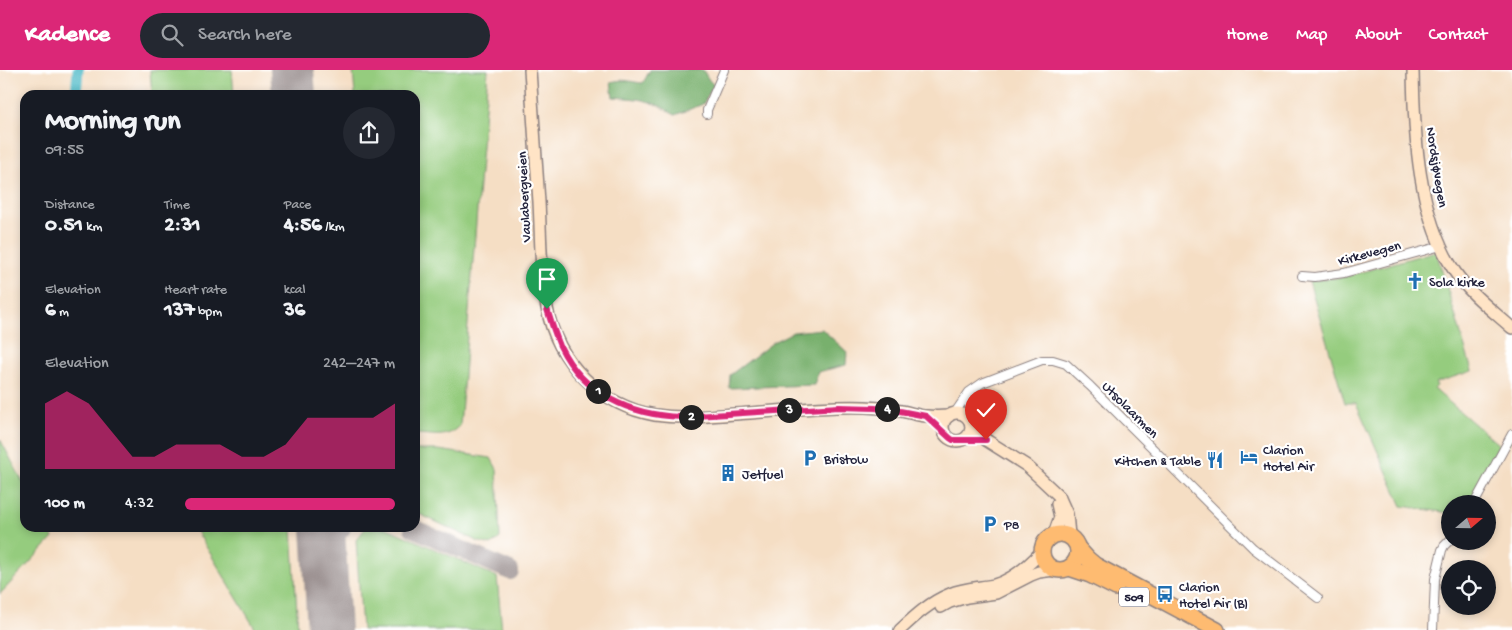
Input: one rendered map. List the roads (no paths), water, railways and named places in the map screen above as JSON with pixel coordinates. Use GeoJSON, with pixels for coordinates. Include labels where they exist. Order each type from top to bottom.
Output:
{"type":"FeatureCollection","features":[{"type":"Feature","properties":{"kind":"highway"},"geometry":{"type":"LineString","coordinates":[[1047,538],[1067,539],[1078,555],[1075,563],[1062,569],[1048,566],[1043,560],[1041,552],[1047,538]]}},
{"type":"Feature","properties":{"kind":"highway","name":"509"},"geometry":{"type":"LineString","coordinates":[[1067,539],[1095,565],[1217,630]]}},
{"type":"Feature","properties":{"kind":"highway","name":"509"},"geometry":{"type":"LineString","coordinates":[[1062,569],[1110,585],[1196,630]]}},
{"type":"Feature","properties":{"kind":"main road","name":"Vaulabergveien"},"geometry":{"type":"LineString","coordinates":[[530,70],[542,262],[547,309],[554,332],[565,356],[590,385],[624,406],[645,413],[668,416],[704,416],[846,407],[888,409],[926,416],[952,415]]}},
{"type":"Feature","properties":{"kind":"main road","name":"Nordsjøvegen"},"geometry":{"type":"LineString","coordinates":[[1413,70],[1420,169],[1426,199],[1441,246],[1447,259],[1470,290],[1512,328]]}},
{"type":"Feature","properties":{"kind":"main road"},"geometry":{"type":"LineString","coordinates":[[945,433],[944,424],[952,415],[960,413],[986,440],[1027,466],[1059,496],[1067,514],[1067,539]]}},
{"type":"Feature","properties":{"kind":"main road"},"geometry":{"type":"LineString","coordinates":[[926,416],[953,440],[986,440]]}},
{"type":"Feature","properties":{"kind":"main road"},"geometry":{"type":"LineString","coordinates":[[964,439],[969,435],[970,422]]}},
{"type":"Feature","properties":{"kind":"main road"},"geometry":{"type":"LineString","coordinates":[[900,630],[915,615],[939,600],[964,589],[996,584],[1008,579],[1029,565],[1041,552]]}},
{"type":"Feature","properties":{"kind":"main road"},"geometry":{"type":"LineString","coordinates":[[909,630],[950,602],[967,597],[996,593],[1039,572],[1062,569]]}},
{"type":"Feature","properties":{"kind":"street"},"geometry":{"type":"LineString","coordinates":[[707,114],[724,70]]}},
{"type":"Feature","properties":{"kind":"street","name":"Kirkevegen"},"geometry":{"type":"LineString","coordinates":[[1302,276],[1315,277],[1344,273],[1441,246]]}},
{"type":"Feature","properties":{"kind":"street","name":"Utsolaarmen"},"geometry":{"type":"LineString","coordinates":[[952,415],[969,392],[986,381],[1042,360],[1053,360],[1066,364],[1253,548],[1318,598]]}},
{"type":"Feature","properties":{"kind":"street"},"geometry":{"type":"LineString","coordinates":[[970,422],[969,404],[974,389]]}},
{"type":"Feature","properties":{"kind":"street"},"geometry":{"type":"LineString","coordinates":[[1479,495],[1512,434]]}},
{"type":"Feature","properties":{"kind":"street"},"geometry":{"type":"LineString","coordinates":[[1432,630],[1435,579],[1442,550]]}},
{"type":"Feature","properties":{"kind":"waterway"},"geometry":{"type":"LineString","coordinates":[[76,90],[78,70]]}},
{"type":"Feature","properties":{"kind":"place","name":"Sola kirke"},"geometry":{"type":"Point","coordinates":[1415,281]}},
{"type":"Feature","properties":{"kind":"place","name":"Clarion Hotel Air"},"geometry":{"type":"Point","coordinates":[1249,457]}},
{"type":"Feature","properties":{"kind":"place","name":"Bristow"},"geometry":{"type":"Point","coordinates":[810,458]}},
{"type":"Feature","properties":{"kind":"place","name":"Kitchen & Table"},"geometry":{"type":"Point","coordinates":[1215,460]}},
{"type":"Feature","properties":{"kind":"place","name":"Jetfuel"},"geometry":{"type":"Point","coordinates":[728,473]}},
{"type":"Feature","properties":{"kind":"place","name":"P8"},"geometry":{"type":"Point","coordinates":[990,524]}},
{"type":"Feature","properties":{"kind":"place","name":"Clarion Hotel Air (B)"},"geometry":{"type":"Point","coordinates":[1165,594]}}]}
